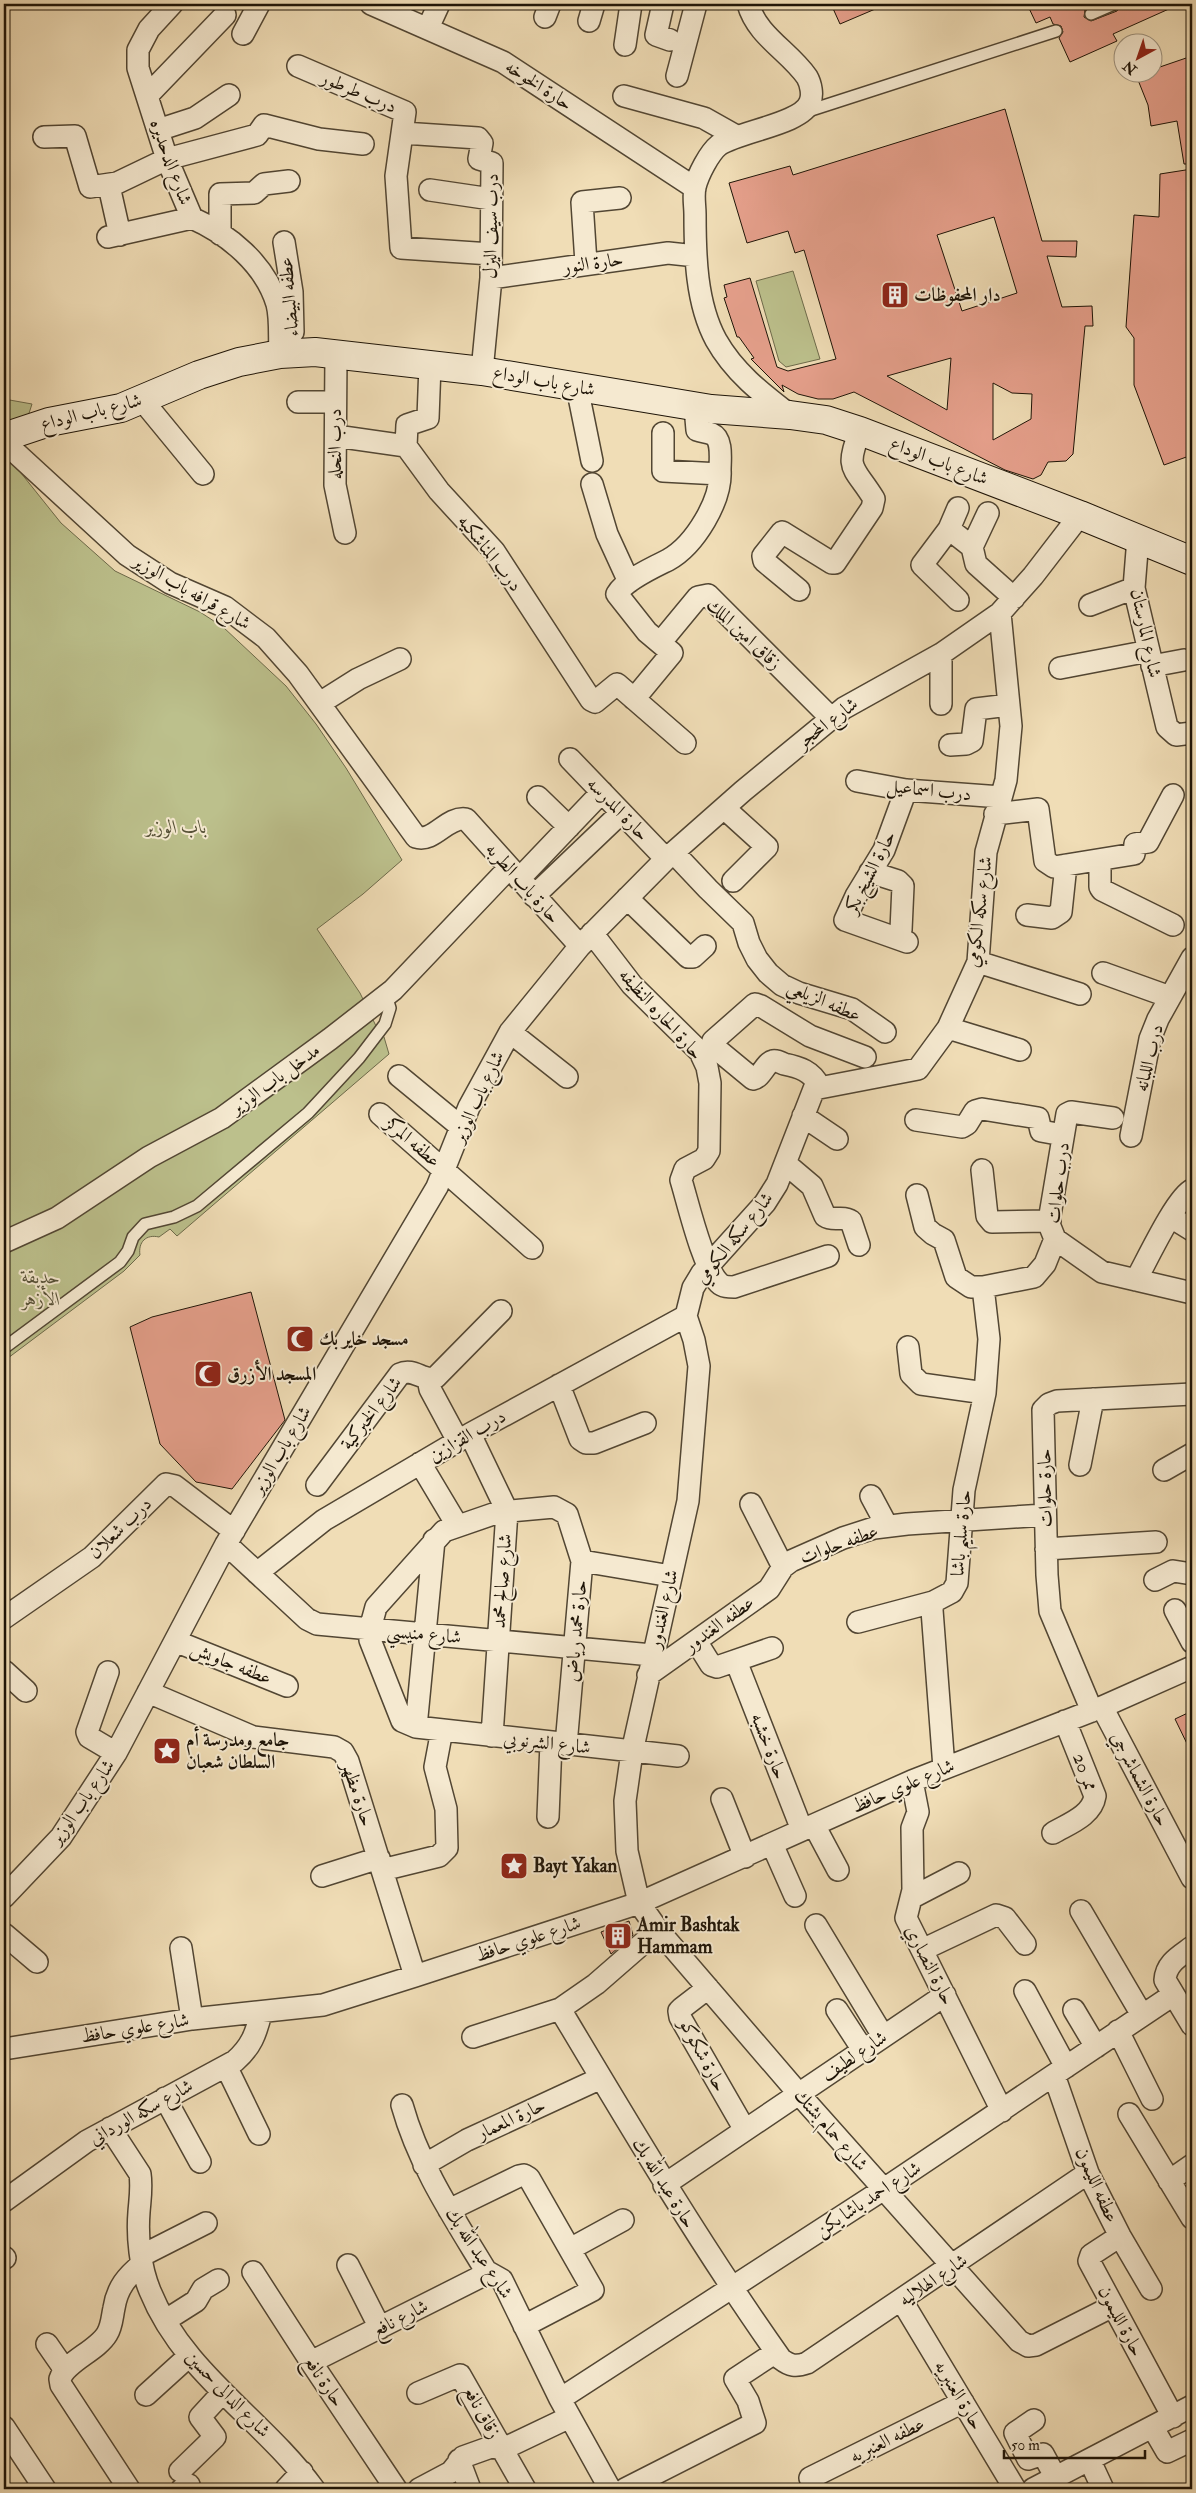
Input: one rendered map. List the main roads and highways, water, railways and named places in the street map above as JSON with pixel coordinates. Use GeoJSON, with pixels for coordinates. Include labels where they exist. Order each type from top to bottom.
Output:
{"type":"FeatureCollection","features":[{"type":"Feature","properties":{"kind":"place","name":"دار المحفوظات"},"geometry":{"type":"Point","coordinates":[895,295]}},
{"type":"Feature","properties":{"kind":"place","name":"مسجد خاير بك"},"geometry":{"type":"Point","coordinates":[300,1339]}},
{"type":"Feature","properties":{"kind":"place","name":"المسجد الأزرق"},"geometry":{"type":"Point","coordinates":[208,1374]}},
{"type":"Feature","properties":{"kind":"place","name":"جامع ومدرسة أم السلطان شعبان"},"geometry":{"type":"Point","coordinates":[167,1751]}},
{"type":"Feature","properties":{"kind":"place","name":"Bayt Yakan"},"geometry":{"type":"Point","coordinates":[514,1866]}},
{"type":"Feature","properties":{"kind":"place","name":"Amir Bashtak Hammam"},"geometry":{"type":"Point","coordinates":[618,1936]}},
{"type":"Feature","properties":{"kind":"park label","name":"باب الوزير"},"geometry":{"type":"Point","coordinates":[176,827]}},
{"type":"Feature","properties":{"kind":"park label","name":"حديقة الأزهر"},"geometry":{"type":"Point","coordinates":[41,1288]}}]}
